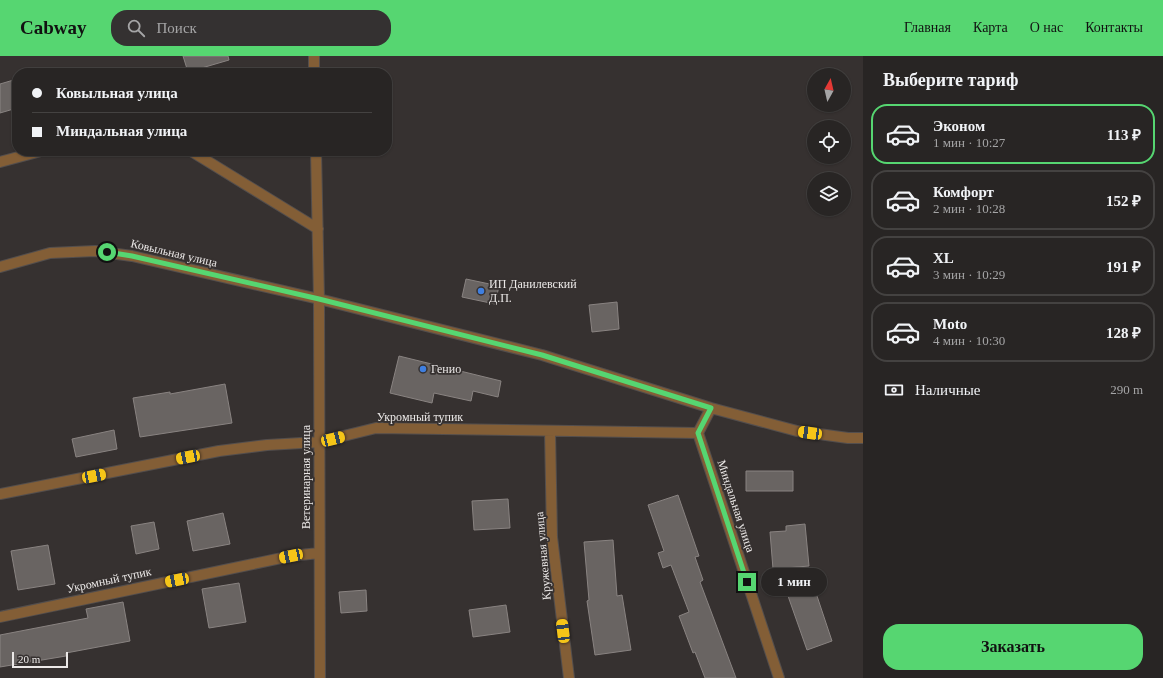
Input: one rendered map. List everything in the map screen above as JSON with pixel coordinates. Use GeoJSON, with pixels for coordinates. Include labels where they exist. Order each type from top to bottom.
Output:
{"type":"FeatureCollection","features":[{"type":"Feature","properties":{"kind":"street"},"geometry":{"type":"LineString","coordinates":[[314,56],[314,68]]}},
{"type":"Feature","properties":{"kind":"street"},"geometry":{"type":"LineString","coordinates":[[0,162],[22,156]]}},
{"type":"Feature","properties":{"kind":"street"},"geometry":{"type":"LineString","coordinates":[[199,156],[318,229]]}},
{"type":"Feature","properties":{"kind":"street","name":"Ветеринарная улица"},"geometry":{"type":"LineString","coordinates":[[316,156],[319,299],[320,678]]}},
{"type":"Feature","properties":{"kind":"street","name":"Ковыльная улица"},"geometry":{"type":"LineString","coordinates":[[0,267],[50,253],[95,251],[132,256],[319,299],[542,355],[711,408],[797,431],[863,438]]}},
{"type":"Feature","properties":{"kind":"street"},"geometry":{"type":"LineString","coordinates":[[698,433],[711,408]]}},
{"type":"Feature","properties":{"kind":"street","name":"Укромный тупик"},"geometry":{"type":"LineString","coordinates":[[0,494],[219,451],[267,445],[319,442],[376,428],[698,433]]}},
{"type":"Feature","properties":{"kind":"street","name":"Кружевная улица"},"geometry":{"type":"LineString","coordinates":[[550,431],[552,537],[568,678]]}},
{"type":"Feature","properties":{"kind":"street","name":"Миндальная улица"},"geometry":{"type":"LineString","coordinates":[[698,433],[779,678]]}},
{"type":"Feature","properties":{"kind":"street","name":"Укромный тупик"},"geometry":{"type":"LineString","coordinates":[[0,617],[291,556],[319,553]]}},
{"type":"Feature","properties":{"kind":"building"},"geometry":{"type":"Polygon","coordinates":[[[183,56],[228,56],[229,60],[202,68],[187,68],[183,56]]]}},
{"type":"Feature","properties":{"kind":"building"},"geometry":{"type":"Polygon","coordinates":[[[12,80],[12,109],[0,113],[0,84],[12,80]]]}},
{"type":"Feature","properties":{"kind":"building","name":"ИП Данилевский Д.П."},"geometry":{"type":"Polygon","coordinates":[[[466,279],[499,286],[495,304],[462,297],[466,279]]]}},
{"type":"Feature","properties":{"kind":"building"},"geometry":{"type":"Polygon","coordinates":[[[617,302],[619,329],[592,332],[589,305],[617,302]]]}},
{"type":"Feature","properties":{"kind":"building","name":"Генио"},"geometry":{"type":"Polygon","coordinates":[[[399,356],[501,381],[498,397],[473,391],[471,401],[434,393],[432,403],[390,393],[399,356]]]}},
{"type":"Feature","properties":{"kind":"building"},"geometry":{"type":"Polygon","coordinates":[[[225,384],[232,423],[140,437],[133,398],[170,392],[170,394],[225,384]]]}},
{"type":"Feature","properties":{"kind":"building"},"geometry":{"type":"Polygon","coordinates":[[[114,430],[117,449],[76,457],[72,439],[114,430]]]}},
{"type":"Feature","properties":{"kind":"building"},"geometry":{"type":"Polygon","coordinates":[[[746,471],[793,471],[793,491],[746,491],[746,471]]]}},
{"type":"Feature","properties":{"kind":"building"},"geometry":{"type":"Polygon","coordinates":[[[678,495],[699,556],[695,557],[703,580],[700,582],[736,678],[705,678],[695,652],[693,653],[679,616],[689,612],[671,565],[663,568],[658,553],[664,551],[648,505],[678,495]]]}},
{"type":"Feature","properties":{"kind":"building"},"geometry":{"type":"Polygon","coordinates":[[[508,499],[510,528],[474,530],[472,501],[508,499]]]}},
{"type":"Feature","properties":{"kind":"building"},"geometry":{"type":"Polygon","coordinates":[[[223,513],[230,544],[193,551],[187,521],[223,513]]]}},
{"type":"Feature","properties":{"kind":"building"},"geometry":{"type":"Polygon","coordinates":[[[154,522],[159,549],[136,554],[131,526],[154,522]]]}},
{"type":"Feature","properties":{"kind":"building"},"geometry":{"type":"Polygon","coordinates":[[[805,524],[809,566],[773,569],[770,532],[786,531],[786,526],[805,524]]]}},
{"type":"Feature","properties":{"kind":"building"},"geometry":{"type":"Polygon","coordinates":[[[613,540],[617,596],[622,595],[631,650],[595,655],[587,601],[589,600],[584,542],[613,540]]]}},
{"type":"Feature","properties":{"kind":"building"},"geometry":{"type":"Polygon","coordinates":[[[48,545],[55,584],[18,590],[11,551],[48,545]]]}},
{"type":"Feature","properties":{"kind":"building"},"geometry":{"type":"Polygon","coordinates":[[[239,583],[246,622],[209,628],[202,589],[239,583]]]}},
{"type":"Feature","properties":{"kind":"building"},"geometry":{"type":"Polygon","coordinates":[[[814,587],[832,641],[807,650],[788,596],[814,587]]]}},
{"type":"Feature","properties":{"kind":"building"},"geometry":{"type":"Polygon","coordinates":[[[366,590],[367,611],[341,613],[339,592],[366,590]]]}},
{"type":"Feature","properties":{"kind":"building"},"geometry":{"type":"Polygon","coordinates":[[[123,602],[130,641],[66,653],[66,656],[0,667],[0,635],[88,618],[86,609],[123,602]]]}},
{"type":"Feature","properties":{"kind":"building"},"geometry":{"type":"Polygon","coordinates":[[[506,605],[510,632],[473,637],[469,610],[506,605]]]}},
{"type":"Feature","properties":{"kind":"place","name":"ИП Данилевский Д.П."},"geometry":{"type":"Point","coordinates":[481,291]}},
{"type":"Feature","properties":{"kind":"place","name":"Генио"},"geometry":{"type":"Point","coordinates":[423,369]}},
{"type":"Feature","properties":{"kind":"route"},"geometry":{"type":"LineString","coordinates":[[107,252],[132,256],[304,296],[542,355],[711,408],[698,433],[747,582]]}}]}
